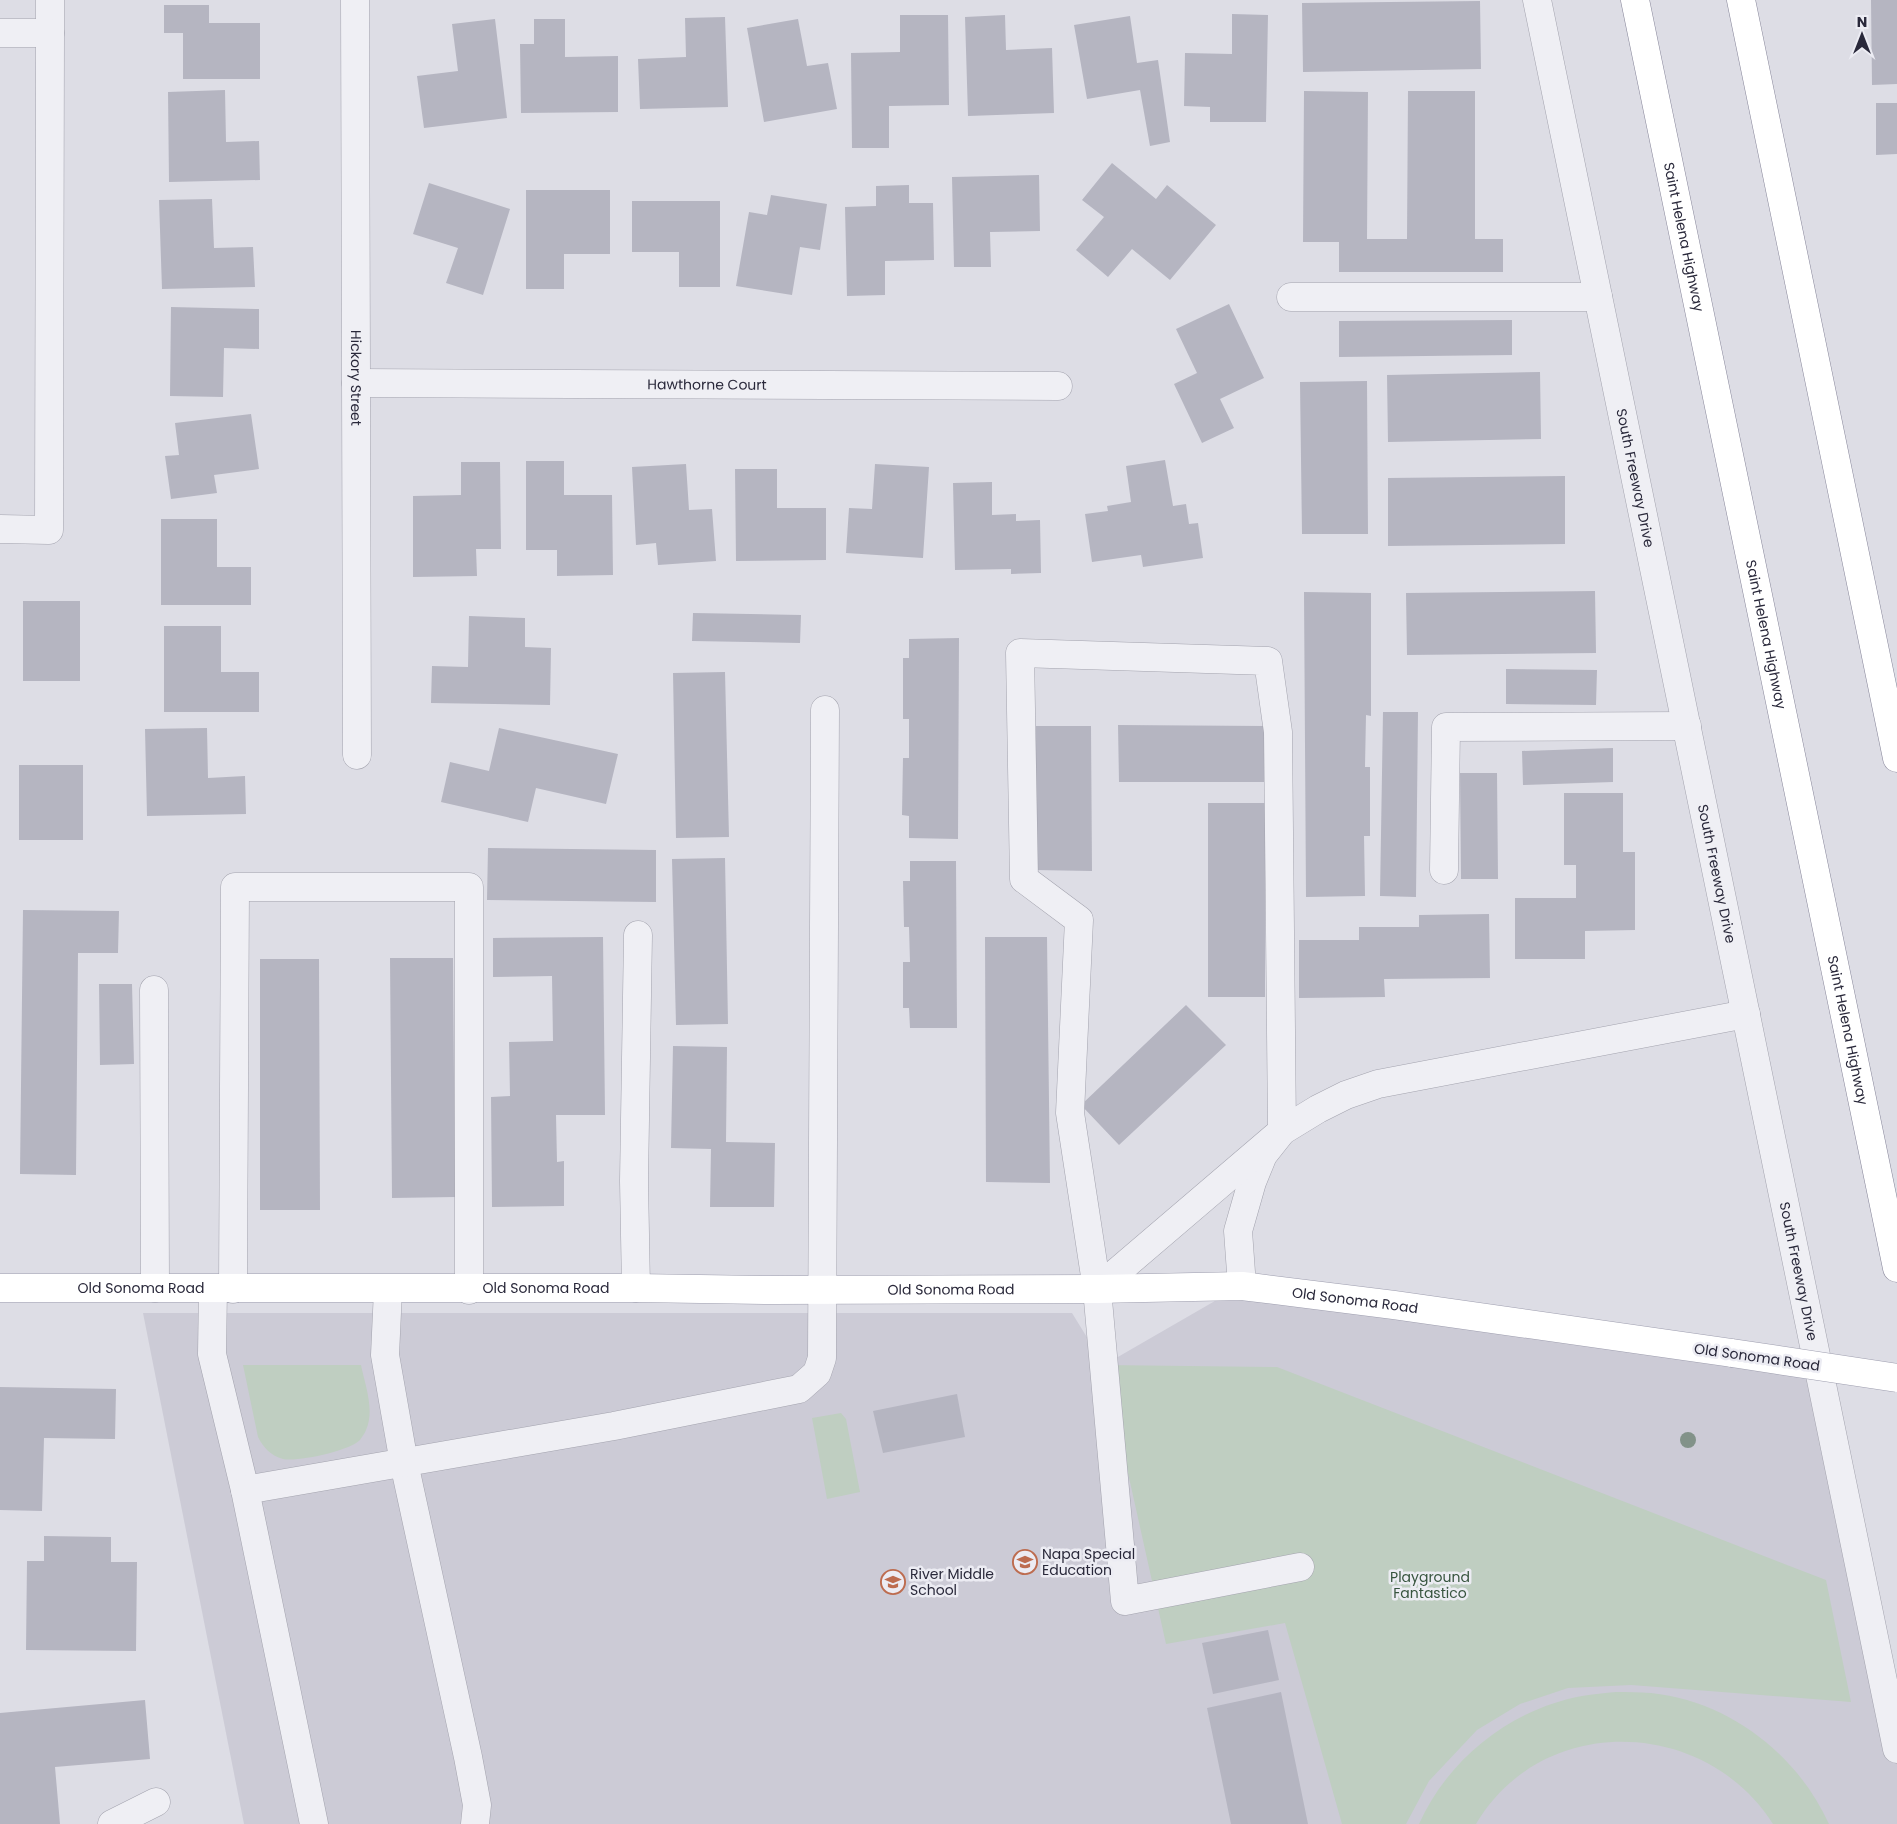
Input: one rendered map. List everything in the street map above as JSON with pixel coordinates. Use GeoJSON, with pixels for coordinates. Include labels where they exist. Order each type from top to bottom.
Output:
{"type":"FeatureCollection","features":[{"type":"Feature","properties":{"kind":"main road","name":"Saint Helena Highway"},"geometry":{"type":"LineString","coordinates":[[1635,0],[1897,1268]]}},
{"type":"Feature","properties":{"kind":"main road"},"geometry":{"type":"LineString","coordinates":[[1741,0],[1897,758]]}},
{"type":"Feature","properties":{"kind":"main road","name":"Old Sonoma Road"},"geometry":{"type":"LineString","coordinates":[[0,1288],[388,1290],[636,1288],[770,1290],[1097,1289],[1242,1286],[1394,1305],[1897,1378]]}},
{"type":"Feature","properties":{"kind":"street"},"geometry":{"type":"LineString","coordinates":[[0,529],[49,530],[50,0]]}},
{"type":"Feature","properties":{"kind":"street","name":"Hickory Street"},"geometry":{"type":"LineString","coordinates":[[355,0],[357,755]]}},
{"type":"Feature","properties":{"kind":"street","name":"South Freeway Drive"},"geometry":{"type":"LineString","coordinates":[[1537,0],[1897,1749]]}},
{"type":"Feature","properties":{"kind":"street"},"geometry":{"type":"LineString","coordinates":[[0,33],[50,34]]}},
{"type":"Feature","properties":{"kind":"street"},"geometry":{"type":"LineString","coordinates":[[1291,297],[1598,297]]}},
{"type":"Feature","properties":{"kind":"street","name":"Hawthorne Court"},"geometry":{"type":"LineString","coordinates":[[356,383],[1058,386]]}},
{"type":"Feature","properties":{"kind":"street"},"geometry":{"type":"LineString","coordinates":[[1242,1286],[1238,1231],[1252,1182],[1263,1155],[1282,1131],[1278,732],[1268,661],[1020,653],[1024,880],[1079,920],[1070,1113],[1097,1289],[1124,1601],[1300,1567]]}},
{"type":"Feature","properties":{"kind":"street"},"geometry":{"type":"LineString","coordinates":[[245,1490],[614,1426],[799,1389],[817,1373],[822,1358],[825,710]]}},
{"type":"Feature","properties":{"kind":"street"},"geometry":{"type":"LineString","coordinates":[[1444,870],[1446,727],[1687,726]]}},
{"type":"Feature","properties":{"kind":"street"},"geometry":{"type":"LineString","coordinates":[[314,1824],[245,1490],[212,1354],[223,1289],[235,887],[469,887],[469,1290]]}},
{"type":"Feature","properties":{"kind":"street"},"geometry":{"type":"LineString","coordinates":[[636,1288],[634,1181],[638,934]]}},
{"type":"Feature","properties":{"kind":"street"},"geometry":{"type":"LineString","coordinates":[[154,990],[155,1288]]}},
{"type":"Feature","properties":{"kind":"street"},"geometry":{"type":"LineString","coordinates":[[1097,1289],[1282,1131],[1346,1094],[1378,1084],[1746,1014]]}},
{"type":"Feature","properties":{"kind":"street"},"geometry":{"type":"LineString","coordinates":[[388,1290],[385,1355],[404,1463],[468,1757],[477,1804],[476,1824]]}},
{"type":"Feature","properties":{"kind":"street"},"geometry":{"type":"LineString","coordinates":[[112,1824],[156,1802]]}},
{"type":"Feature","properties":{"kind":"shaded area","name":"Napa Special Education"},"geometry":{"type":"Polygon","coordinates":[[[1227,1294],[1820,1374],[1897,1749],[1897,1824],[244,1824],[143,1313],[1072,1313],[1104,1365],[1227,1294]]]}},
{"type":"Feature","properties":{"kind":"green space"},"geometry":{"type":"Polygon","coordinates":[[[243,1365],[361,1365],[367,1389],[370,1414],[365,1432],[360,1440],[354,1444],[335,1452],[300,1459],[283,1459],[275,1456],[265,1448],[258,1437],[243,1365]]]}},
{"type":"Feature","properties":{"kind":"green space","name":"Playground Fantastico"},"geometry":{"type":"Polygon","coordinates":[[[1104,1365],[1277,1367],[1826,1580],[1851,1702],[1631,1685],[1568,1688],[1520,1704],[1477,1730],[1429,1781],[1406,1824],[1342,1824],[1285,1623],[1166,1644],[1104,1365]]]}},
{"type":"Feature","properties":{"kind":"green space"},"geometry":{"type":"Polygon","coordinates":[[[841,1413],[846,1419],[860,1492],[827,1499],[812,1418],[841,1413]]]}},
{"type":"Feature","properties":{"kind":"green space"},"geometry":{"type":"Polygon","coordinates":[[[1616,1692],[1651,1693],[1680,1698],[1707,1707],[1733,1720],[1757,1735],[1799,1775],[1829,1824],[1773,1824],[1743,1789],[1707,1763],[1667,1747],[1624,1742],[1581,1747],[1541,1762],[1505,1787],[1476,1824],[1419,1824],[1431,1800],[1447,1778],[1485,1740],[1507,1725],[1531,1712],[1556,1703],[1582,1696],[1616,1692]]]}},
{"type":"Feature","properties":{"kind":"building"},"geometry":{"type":"Polygon","coordinates":[[[1871,0],[1897,0],[1897,84],[1872,85],[1871,0]]]}},
{"type":"Feature","properties":{"kind":"building"},"geometry":{"type":"Polygon","coordinates":[[[1480,1],[1481,69],[1303,72],[1302,3],[1480,1]]]}},
{"type":"Feature","properties":{"kind":"building"},"geometry":{"type":"Polygon","coordinates":[[[164,5],[209,5],[209,23],[260,23],[260,79],[183,79],[183,33],[164,33],[164,5]]]}},
{"type":"Feature","properties":{"kind":"building"},"geometry":{"type":"Polygon","coordinates":[[[1232,14],[1268,15],[1266,122],[1210,122],[1210,107],[1184,106],[1185,53],[1232,54],[1232,14]]]}},
{"type":"Feature","properties":{"kind":"building"},"geometry":{"type":"Polygon","coordinates":[[[900,15],[948,15],[949,105],[889,106],[889,148],[852,148],[851,53],[900,52],[900,15]]]}},
{"type":"Feature","properties":{"kind":"building"},"geometry":{"type":"Polygon","coordinates":[[[1005,15],[1006,50],[1052,48],[1054,113],[968,116],[965,17],[1005,15]]]}},
{"type":"Feature","properties":{"kind":"building"},"geometry":{"type":"Polygon","coordinates":[[[1130,16],[1137,63],[1158,60],[1170,142],[1150,146],[1140,90],[1087,99],[1074,25],[1130,16]]]}},
{"type":"Feature","properties":{"kind":"building"},"geometry":{"type":"Polygon","coordinates":[[[725,17],[728,107],[640,109],[638,59],[686,57],[685,18],[725,17]]]}},
{"type":"Feature","properties":{"kind":"building"},"geometry":{"type":"Polygon","coordinates":[[[495,19],[507,118],[424,128],[417,76],[458,71],[452,24],[495,19]]]}},
{"type":"Feature","properties":{"kind":"building"},"geometry":{"type":"Polygon","coordinates":[[[534,19],[565,19],[565,57],[618,56],[618,112],[521,113],[520,44],[534,44],[534,19]]]}},
{"type":"Feature","properties":{"kind":"building"},"geometry":{"type":"Polygon","coordinates":[[[798,19],[807,66],[828,63],[837,109],[764,122],[747,28],[798,19]]]}},
{"type":"Feature","properties":{"kind":"building"},"geometry":{"type":"Polygon","coordinates":[[[225,90],[226,142],[259,141],[260,180],[169,182],[168,92],[225,90]]]}},
{"type":"Feature","properties":{"kind":"building"},"geometry":{"type":"Polygon","coordinates":[[[1304,91],[1368,92],[1367,239],[1407,239],[1408,91],[1475,91],[1475,239],[1503,239],[1503,272],[1339,272],[1339,242],[1303,242],[1304,91]]]}},
{"type":"Feature","properties":{"kind":"building"},"geometry":{"type":"Polygon","coordinates":[[[1876,103],[1897,103],[1897,154],[1876,155],[1876,103]]]}},
{"type":"Feature","properties":{"kind":"building"},"geometry":{"type":"Polygon","coordinates":[[[1112,163],[1156,199],[1167,185],[1216,225],[1170,280],[1132,249],[1108,277],[1076,250],[1104,217],[1082,200],[1112,163]]]}},
{"type":"Feature","properties":{"kind":"building"},"geometry":{"type":"Polygon","coordinates":[[[1039,175],[1040,231],[990,232],[991,267],[954,267],[952,177],[1039,175]]]}},
{"type":"Feature","properties":{"kind":"building"},"geometry":{"type":"Polygon","coordinates":[[[429,183],[510,209],[483,295],[446,283],[458,248],[413,234],[429,183]]]}},
{"type":"Feature","properties":{"kind":"building"},"geometry":{"type":"Polygon","coordinates":[[[909,185],[909,203],[933,203],[934,260],[885,261],[885,295],[847,296],[845,207],[876,206],[876,186],[909,185]]]}},
{"type":"Feature","properties":{"kind":"building"},"geometry":{"type":"Polygon","coordinates":[[[526,190],[610,190],[610,254],[564,254],[564,289],[526,289],[526,190]]]}},
{"type":"Feature","properties":{"kind":"building"},"geometry":{"type":"Polygon","coordinates":[[[771,195],[827,204],[820,250],[800,247],[792,295],[736,286],[749,212],[767,215],[771,195]]]}},
{"type":"Feature","properties":{"kind":"building"},"geometry":{"type":"Polygon","coordinates":[[[212,199],[214,248],[253,247],[255,287],[162,289],[159,200],[212,199]]]}},
{"type":"Feature","properties":{"kind":"building"},"geometry":{"type":"Polygon","coordinates":[[[632,201],[720,201],[720,287],[679,287],[679,252],[632,252],[632,201]]]}},
{"type":"Feature","properties":{"kind":"building"},"geometry":{"type":"Polygon","coordinates":[[[1229,304],[1264,378],[1220,399],[1234,428],[1202,443],[1174,384],[1197,373],[1176,329],[1229,304]]]}},
{"type":"Feature","properties":{"kind":"building"},"geometry":{"type":"Polygon","coordinates":[[[171,307],[259,309],[259,349],[224,348],[223,397],[170,396],[171,307]]]}},
{"type":"Feature","properties":{"kind":"building"},"geometry":{"type":"Polygon","coordinates":[[[1512,320],[1512,355],[1339,357],[1339,321],[1512,320]]]}},
{"type":"Feature","properties":{"kind":"building"},"geometry":{"type":"Polygon","coordinates":[[[1540,372],[1541,439],[1388,442],[1387,375],[1540,372]]]}},
{"type":"Feature","properties":{"kind":"building"},"geometry":{"type":"Polygon","coordinates":[[[1367,381],[1368,534],[1302,534],[1300,382],[1367,381]]]}},
{"type":"Feature","properties":{"kind":"building"},"geometry":{"type":"Polygon","coordinates":[[[251,414],[259,469],[214,475],[217,493],[171,499],[165,456],[179,455],[175,423],[251,414]]]}},
{"type":"Feature","properties":{"kind":"building"},"geometry":{"type":"Polygon","coordinates":[[[1165,460],[1173,506],[1186,504],[1189,524],[1198,523],[1203,558],[1143,567],[1141,555],[1092,562],[1085,514],[1108,511],[1107,506],[1131,502],[1126,466],[1165,460]]]}},
{"type":"Feature","properties":{"kind":"building"},"geometry":{"type":"Polygon","coordinates":[[[526,461],[564,461],[564,495],[612,495],[613,575],[557,576],[557,550],[526,550],[526,461]]]}},
{"type":"Feature","properties":{"kind":"building"},"geometry":{"type":"Polygon","coordinates":[[[461,462],[500,462],[501,549],[476,549],[477,576],[413,577],[413,496],[461,495],[461,462]]]}},
{"type":"Feature","properties":{"kind":"building"},"geometry":{"type":"Polygon","coordinates":[[[686,464],[689,510],[712,509],[716,561],[658,565],[656,543],[636,545],[632,467],[686,464]]]}},
{"type":"Feature","properties":{"kind":"building"},"geometry":{"type":"Polygon","coordinates":[[[875,464],[929,467],[923,558],[846,553],[849,508],[872,509],[875,464]]]}},
{"type":"Feature","properties":{"kind":"building"},"geometry":{"type":"Polygon","coordinates":[[[735,469],[777,469],[777,508],[826,508],[826,560],[736,561],[735,469]]]}},
{"type":"Feature","properties":{"kind":"building"},"geometry":{"type":"Polygon","coordinates":[[[1565,476],[1565,544],[1388,546],[1388,478],[1565,476]]]}},
{"type":"Feature","properties":{"kind":"building"},"geometry":{"type":"Polygon","coordinates":[[[992,482],[992,515],[1016,514],[1016,521],[1040,520],[1041,573],[1011,574],[1011,569],[955,570],[953,483],[992,482]]]}},
{"type":"Feature","properties":{"kind":"building"},"geometry":{"type":"Polygon","coordinates":[[[161,519],[217,519],[217,567],[251,567],[251,605],[161,605],[161,519]]]}},
{"type":"Feature","properties":{"kind":"building"},"geometry":{"type":"Polygon","coordinates":[[[1595,591],[1596,653],[1407,655],[1406,593],[1595,591]]]}},
{"type":"Feature","properties":{"kind":"building"},"geometry":{"type":"Polygon","coordinates":[[[1304,592],[1371,593],[1371,716],[1366,715],[1365,767],[1370,767],[1370,836],[1364,836],[1365,896],[1306,897],[1304,592]]]}},
{"type":"Feature","properties":{"kind":"building"},"geometry":{"type":"Polygon","coordinates":[[[23,601],[80,601],[80,681],[23,681],[23,601]]]}},
{"type":"Feature","properties":{"kind":"building"},"geometry":{"type":"Polygon","coordinates":[[[693,613],[801,615],[800,643],[692,641],[693,613]]]}},
{"type":"Feature","properties":{"kind":"building"},"geometry":{"type":"Polygon","coordinates":[[[469,616],[525,618],[525,647],[551,648],[550,705],[431,703],[432,666],[468,667],[469,616]]]}},
{"type":"Feature","properties":{"kind":"building"},"geometry":{"type":"Polygon","coordinates":[[[164,626],[221,626],[221,672],[259,672],[259,712],[164,712],[164,626]]]}},
{"type":"Feature","properties":{"kind":"building"},"geometry":{"type":"Polygon","coordinates":[[[959,638],[958,839],[909,838],[909,816],[902,815],[903,758],[909,758],[909,719],[903,719],[903,658],[909,658],[909,639],[959,638]]]}},
{"type":"Feature","properties":{"kind":"building"},"geometry":{"type":"Polygon","coordinates":[[[1506,669],[1597,670],[1596,705],[1506,704],[1506,669]]]}},
{"type":"Feature","properties":{"kind":"building"},"geometry":{"type":"Polygon","coordinates":[[[725,672],[729,837],[676,838],[673,673],[725,672]]]}},
{"type":"Feature","properties":{"kind":"building"},"geometry":{"type":"Polygon","coordinates":[[[1383,712],[1418,712],[1416,897],[1380,896],[1383,712]]]}},
{"type":"Feature","properties":{"kind":"building"},"geometry":{"type":"Polygon","coordinates":[[[1118,725],[1264,726],[1264,782],[1119,782],[1118,725]]]}},
{"type":"Feature","properties":{"kind":"building"},"geometry":{"type":"Polygon","coordinates":[[[1036,726],[1091,726],[1092,871],[1035,870],[1036,726]]]}},
{"type":"Feature","properties":{"kind":"building"},"geometry":{"type":"Polygon","coordinates":[[[207,728],[208,778],[245,776],[246,814],[147,816],[145,729],[207,728]]]}},
{"type":"Feature","properties":{"kind":"building"},"geometry":{"type":"Polygon","coordinates":[[[499,728],[618,754],[606,804],[536,788],[528,822],[441,802],[450,762],[489,771],[499,728]]]}},
{"type":"Feature","properties":{"kind":"building"},"geometry":{"type":"Polygon","coordinates":[[[1613,748],[1613,782],[1523,785],[1522,751],[1613,748]]]}},
{"type":"Feature","properties":{"kind":"building"},"geometry":{"type":"Polygon","coordinates":[[[19,765],[83,765],[83,840],[19,840],[19,765]]]}},
{"type":"Feature","properties":{"kind":"building"},"geometry":{"type":"Polygon","coordinates":[[[1460,773],[1497,773],[1498,879],[1461,879],[1460,773]]]}},
{"type":"Feature","properties":{"kind":"building"},"geometry":{"type":"Polygon","coordinates":[[[1564,793],[1623,793],[1623,852],[1635,852],[1635,930],[1585,931],[1585,959],[1515,959],[1515,898],[1576,898],[1576,865],[1564,865],[1564,793]]]}},
{"type":"Feature","properties":{"kind":"building"},"geometry":{"type":"Polygon","coordinates":[[[1208,803],[1265,803],[1265,997],[1208,997],[1208,803]]]}},
{"type":"Feature","properties":{"kind":"building"},"geometry":{"type":"Polygon","coordinates":[[[488,848],[656,850],[656,902],[487,900],[488,848]]]}},
{"type":"Feature","properties":{"kind":"building"},"geometry":{"type":"Polygon","coordinates":[[[725,858],[728,1024],[676,1025],[672,859],[725,858]]]}},
{"type":"Feature","properties":{"kind":"building"},"geometry":{"type":"Polygon","coordinates":[[[910,861],[956,861],[957,1028],[910,1028],[909,1008],[903,1008],[903,962],[910,962],[909,927],[904,927],[903,881],[910,881],[910,861]]]}},
{"type":"Feature","properties":{"kind":"building"},"geometry":{"type":"Polygon","coordinates":[[[23,910],[119,911],[118,953],[78,953],[76,1175],[20,1174],[23,910]]]}},
{"type":"Feature","properties":{"kind":"building"},"geometry":{"type":"Polygon","coordinates":[[[1489,914],[1490,978],[1384,979],[1385,997],[1299,998],[1299,940],[1359,940],[1359,927],[1419,927],[1419,915],[1489,914]]]}},
{"type":"Feature","properties":{"kind":"building"},"geometry":{"type":"Polygon","coordinates":[[[603,937],[605,1115],[556,1115],[557,1162],[564,1161],[564,1206],[492,1207],[491,1097],[510,1096],[509,1042],[553,1041],[552,976],[493,977],[493,938],[603,937]]]}},
{"type":"Feature","properties":{"kind":"building"},"geometry":{"type":"Polygon","coordinates":[[[985,937],[1047,937],[1050,1183],[986,1182],[985,937]]]}},
{"type":"Feature","properties":{"kind":"building"},"geometry":{"type":"Polygon","coordinates":[[[390,958],[453,958],[455,1197],[392,1198],[390,958]]]}},
{"type":"Feature","properties":{"kind":"building"},"geometry":{"type":"Polygon","coordinates":[[[260,959],[319,959],[320,1210],[260,1210],[260,959]]]}},
{"type":"Feature","properties":{"kind":"building"},"geometry":{"type":"Polygon","coordinates":[[[99,984],[132,984],[134,1064],[100,1065],[99,984]]]}},
{"type":"Feature","properties":{"kind":"building"},"geometry":{"type":"Polygon","coordinates":[[[1186,1005],[1226,1045],[1119,1145],[1081,1105],[1186,1005]]]}},
{"type":"Feature","properties":{"kind":"building"},"geometry":{"type":"Polygon","coordinates":[[[673,1046],[727,1047],[726,1142],[775,1143],[774,1207],[710,1207],[711,1149],[671,1148],[673,1046]]]}},
{"type":"Feature","properties":{"kind":"building"},"geometry":{"type":"Polygon","coordinates":[[[0,1387],[116,1389],[115,1439],[44,1438],[42,1511],[0,1510],[0,1387]]]}},
{"type":"Feature","properties":{"kind":"building"},"geometry":{"type":"Polygon","coordinates":[[[957,1394],[965,1437],[883,1453],[873,1411],[957,1394]]]}},
{"type":"Feature","properties":{"kind":"building"},"geometry":{"type":"Polygon","coordinates":[[[44,1536],[111,1537],[111,1562],[137,1562],[136,1651],[26,1650],[27,1561],[44,1561],[44,1536]]]}},
{"type":"Feature","properties":{"kind":"building"},"geometry":{"type":"Polygon","coordinates":[[[1268,1630],[1279,1680],[1213,1694],[1202,1643],[1268,1630]]]}},
{"type":"Feature","properties":{"kind":"building"},"geometry":{"type":"Polygon","coordinates":[[[1281,1692],[1308,1824],[1231,1824],[1207,1708],[1281,1692]]]}},
{"type":"Feature","properties":{"kind":"building"},"geometry":{"type":"Polygon","coordinates":[[[145,1700],[150,1759],[55,1767],[60,1824],[0,1824],[0,1713],[145,1700]]]}},
{"type":"Feature","properties":{"kind":"place","name":"Napa Special Education"},"geometry":{"type":"Point","coordinates":[1025,1562]}},
{"type":"Feature","properties":{"kind":"place","name":"River Middle School"},"geometry":{"type":"Point","coordinates":[893,1582]}}]}
